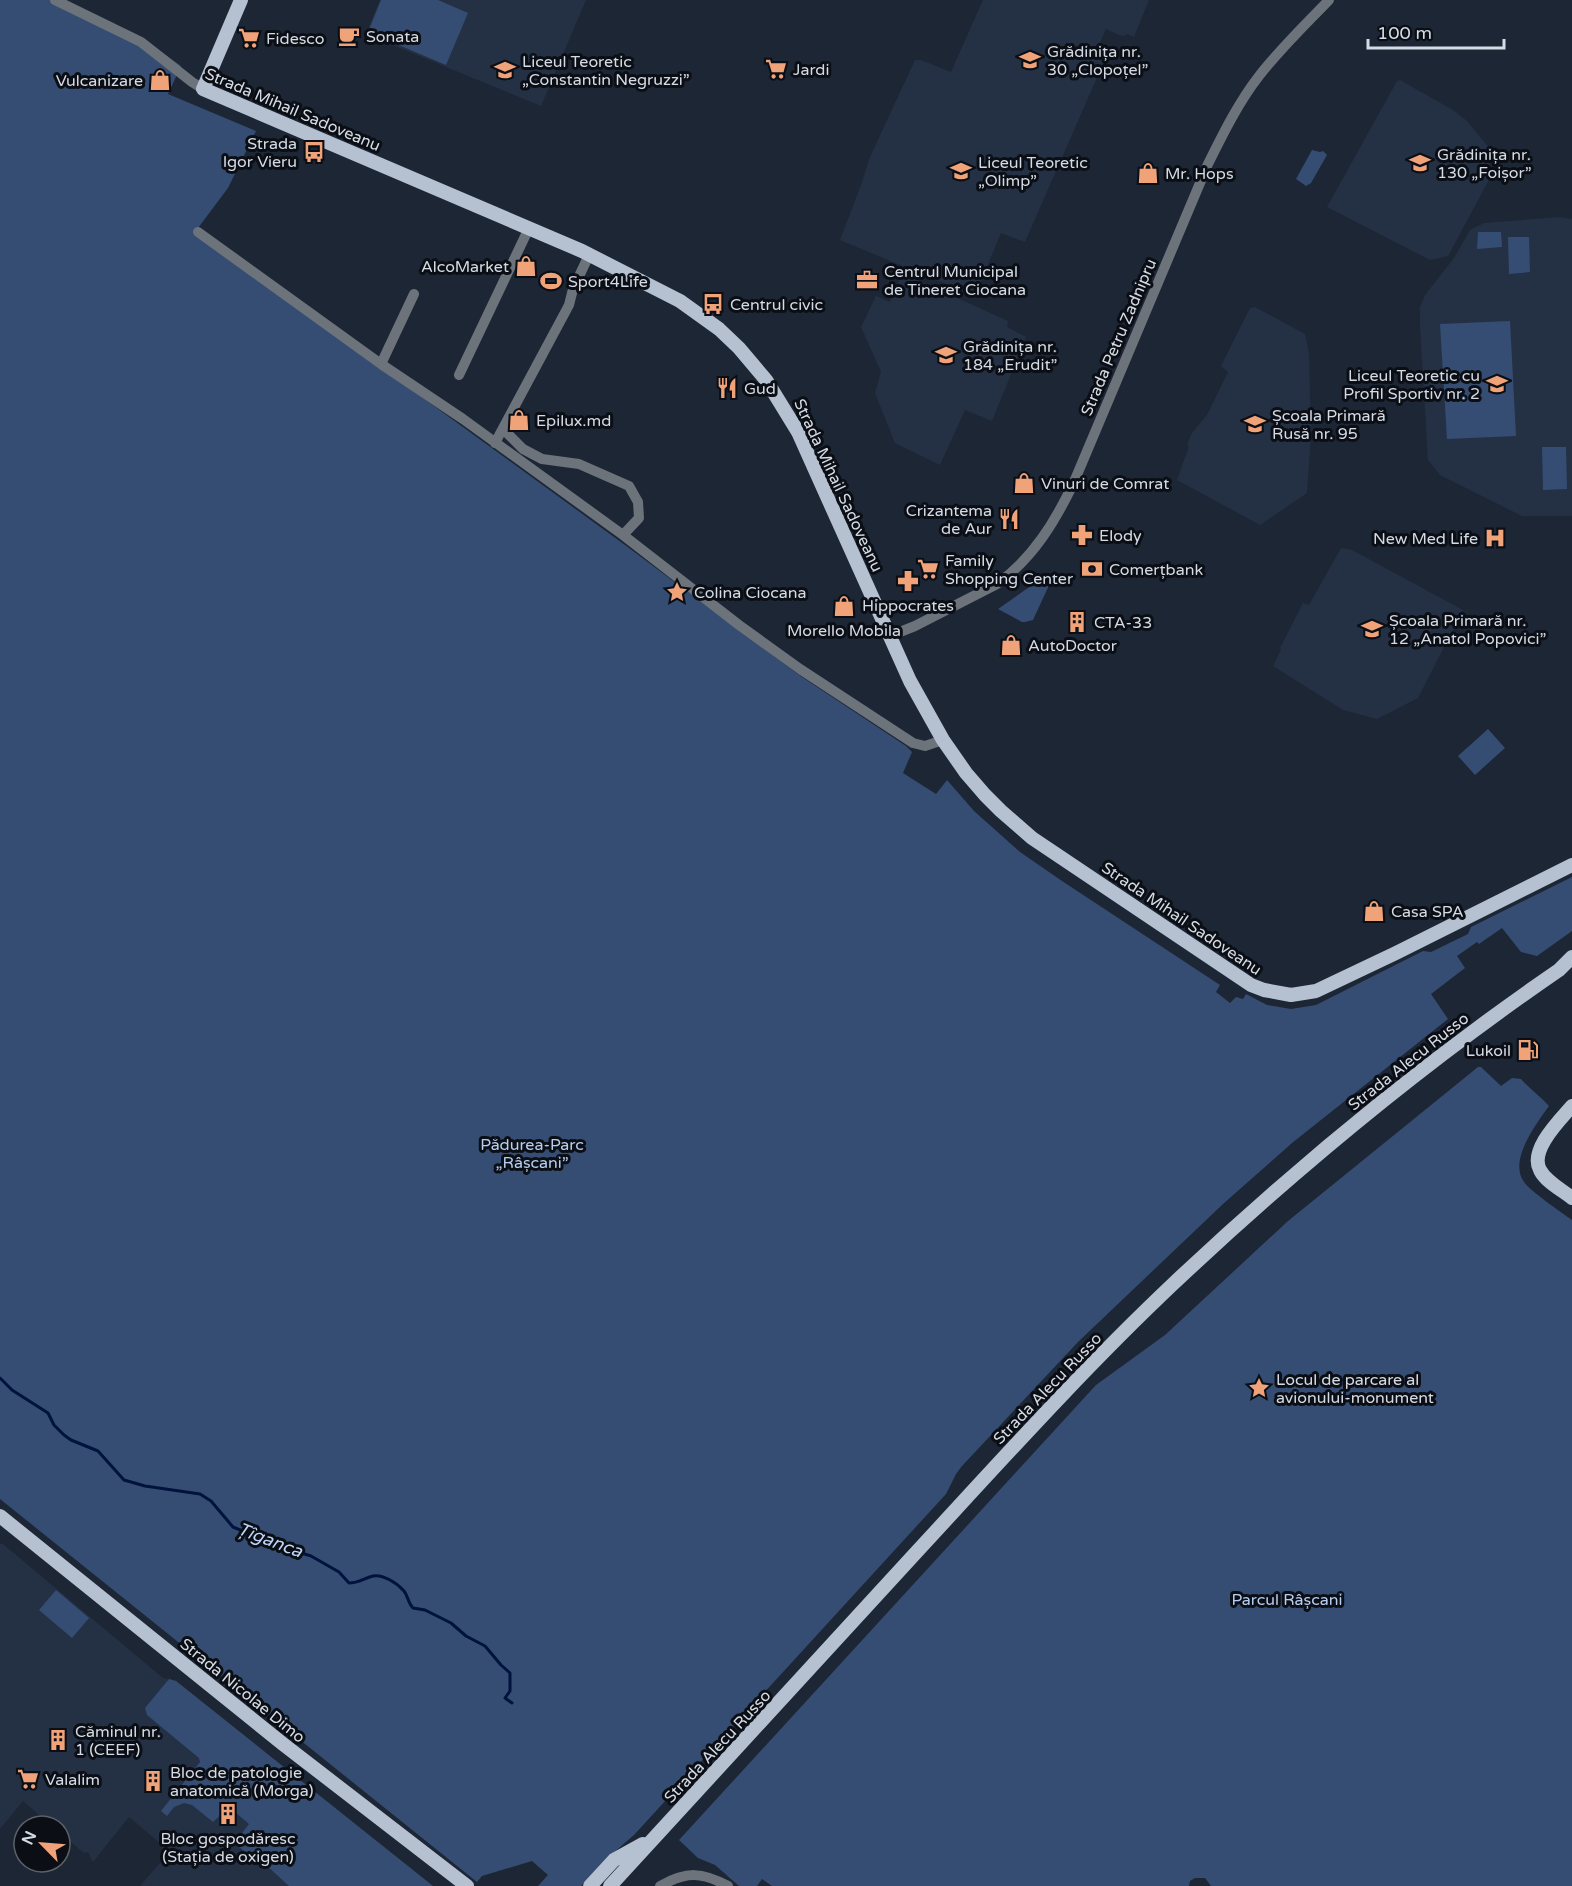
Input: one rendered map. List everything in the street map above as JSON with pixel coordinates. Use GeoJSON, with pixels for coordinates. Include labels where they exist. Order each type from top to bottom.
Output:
{"type":"FeatureCollection","features":[{"type":"Feature","properties":{"kind":"main road"},"geometry":{"type":"LineString","coordinates":[[203,89],[241,0]]}},
{"type":"Feature","properties":{"kind":"main road","name":"Strada Mihail Sadoveanu"},"geometry":{"type":"LineString","coordinates":[[203,89],[589,255],[680,301],[729,338],[766,380],[798,432],[915,689],[943,740],[966,773],[1001,812],[1032,838],[1251,985],[1278,994],[1302,994],[1316,991],[1572,865]]}},
{"type":"Feature","properties":{"kind":"main road","name":"Strada Alecu Russo"},"geometry":{"type":"LineString","coordinates":[[610,1886],[1010,1450],[1130,1325],[1261,1202],[1379,1103],[1492,1017],[1566,968],[1572,957]]}},
{"type":"Feature","properties":{"kind":"main road"},"geometry":{"type":"LineString","coordinates":[[1572,1106],[1542,1144],[1538,1164],[1540,1171],[1550,1181],[1572,1197]]}},
{"type":"Feature","properties":{"kind":"main road","name":"Strada Nicolae Dimo"},"geometry":{"type":"LineString","coordinates":[[0,1516],[283,1744],[467,1886]]}},
{"type":"Feature","properties":{"kind":"main road"},"geometry":{"type":"LineString","coordinates":[[590,1886],[614,1860],[655,1837]]}},
{"type":"Feature","properties":{"kind":"street","name":"Strada Mihail Sadoveanu"},"geometry":{"type":"LineString","coordinates":[[55,0],[135,39],[203,89]]}},
{"type":"Feature","properties":{"kind":"street","name":"Strada Petru Zadnipru"},"geometry":{"type":"LineString","coordinates":[[890,636],[915,626],[997,584],[1022,563],[1046,535],[1058,517],[1074,482],[1221,137],[1258,77],[1329,0]]}},
{"type":"Feature","properties":{"kind":"street"},"geometry":{"type":"LineString","coordinates":[[459,375],[529,228]]}},
{"type":"Feature","properties":{"kind":"street"},"geometry":{"type":"LineString","coordinates":[[198,232],[623,535],[800,669],[908,739],[925,746],[943,740]]}},
{"type":"Feature","properties":{"kind":"street"},"geometry":{"type":"LineString","coordinates":[[495,443],[569,305],[573,289],[589,255]]}},
{"type":"Feature","properties":{"kind":"street"},"geometry":{"type":"LineString","coordinates":[[381,364],[414,294]]}},
{"type":"Feature","properties":{"kind":"street"},"geometry":{"type":"LineString","coordinates":[[503,429],[523,449],[542,459],[579,464],[629,486],[638,502],[639,518],[623,535]]}},
{"type":"Feature","properties":{"kind":"street"},"geometry":{"type":"LineString","coordinates":[[660,1886],[686,1875],[699,1874],[728,1886]]}},
{"type":"Feature","properties":{"kind":"shaded area","name":"Liceul Teoretic „Constantin Negruzzi”"},"geometry":{"type":"Polygon","coordinates":[[[380,0],[586,0],[541,106],[366,34],[380,0]]]}},
{"type":"Feature","properties":{"kind":"shaded area","name":"Liceul Teoretic „Olimp”"},"geometry":{"type":"Polygon","coordinates":[[[983,0],[1149,0],[1134,37],[1126,34],[1125,36],[1119,35],[1106,29],[1096,52],[1106,57],[1025,242],[1001,233],[975,296],[840,240],[870,157],[915,60],[921,60],[951,72],[983,0]]]}},
{"type":"Feature","properties":{"kind":"shaded area","name":"Grădinița nr. 130 „Foișor”"},"geometry":{"type":"Polygon","coordinates":[[[1400,80],[1453,110],[1467,121],[1490,149],[1490,178],[1448,256],[1430,260],[1327,207],[1397,81],[1400,80]]]}},
{"type":"Feature","properties":{"kind":"shaded area","name":"Liceul Teoretic cu Profil Sportiv nr. 2"},"geometry":{"type":"Polygon","coordinates":[[[1560,217],[1572,219],[1572,516],[1522,516],[1440,475],[1428,460],[1420,307],[1425,295],[1454,258],[1470,230],[1484,223],[1560,217]]]}},
{"type":"Feature","properties":{"kind":"shaded area","name":"Grădinița nr. 184 „Erudit”"},"geometry":{"type":"Polygon","coordinates":[[[902,273],[1008,321],[1007,327],[1026,337],[992,421],[965,410],[940,465],[895,443],[875,393],[881,372],[861,327],[876,296],[890,302],[902,273]]]}},
{"type":"Feature","properties":{"kind":"shaded area","name":"Școala Primară Rusă nr. 95"},"geometry":{"type":"Polygon","coordinates":[[[1255,307],[1305,334],[1309,353],[1311,434],[1307,493],[1260,525],[1177,480],[1192,433],[1207,415],[1228,372],[1221,366],[1250,308],[1255,307]]]}},
{"type":"Feature","properties":{"kind":"shaded area","name":"Școala Primară nr. 12 „Anatol Popovici”"},"geometry":{"type":"Polygon","coordinates":[[[1341,548],[1352,550],[1463,610],[1418,698],[1377,719],[1343,710],[1273,666],[1303,603],[1309,605],[1341,548]]]}},
{"type":"Feature","properties":{"kind":"shaded area"},"geometry":{"type":"Polygon","coordinates":[[[0,1544],[3,1544],[163,1678],[176,1681],[433,1886],[140,1886],[164,1858],[161,1844],[129,1817],[93,1862],[88,1852],[84,1853],[72,1843],[72,1814],[38,1814],[23,1801],[0,1829],[0,1544]]]}},
{"type":"Feature","properties":{"kind":"green space","name":"Pădurea-Parc „Râșcani”"},"geometry":{"type":"Polygon","coordinates":[[[0,0],[64,0],[142,38],[181,66],[168,94],[256,131],[228,188],[195,232],[625,545],[802,677],[906,746],[912,752],[903,773],[936,794],[947,780],[974,811],[1020,852],[1220,985],[1216,992],[1230,1003],[1236,997],[1243,999],[1246,994],[1267,1005],[1291,1009],[1316,1005],[1423,951],[1431,952],[1468,934],[1471,927],[1572,877],[1572,931],[1537,956],[1521,952],[1502,928],[1457,956],[1465,968],[1431,994],[1448,1019],[1292,1143],[1223,1204],[1078,1342],[962,1466],[946,1494],[634,1835],[604,1861],[581,1886],[538,1886],[548,1875],[532,1861],[482,1876],[477,1882],[0,1499],[0,0]]]}},
{"type":"Feature","properties":{"kind":"green space"},"geometry":{"type":"Polygon","coordinates":[[[381,0],[438,0],[468,13],[446,65],[368,32],[381,0]]]}},
{"type":"Feature","properties":{"kind":"green space"},"geometry":{"type":"Polygon","coordinates":[[[1312,150],[1323,151],[1327,155],[1311,183],[1306,186],[1296,179],[1312,150]]]}},
{"type":"Feature","properties":{"kind":"green space"},"geometry":{"type":"Polygon","coordinates":[[[1478,232],[1501,232],[1502,247],[1477,249],[1478,232]]]}},
{"type":"Feature","properties":{"kind":"green space"},"geometry":{"type":"Polygon","coordinates":[[[1508,237],[1529,237],[1530,272],[1509,274],[1508,237]]]}},
{"type":"Feature","properties":{"kind":"green space"},"geometry":{"type":"Polygon","coordinates":[[[1510,321],[1516,436],[1447,439],[1440,324],[1510,321]]]}},
{"type":"Feature","properties":{"kind":"green space"},"geometry":{"type":"Polygon","coordinates":[[[1542,447],[1566,447],[1567,489],[1543,490],[1542,447]]]}},
{"type":"Feature","properties":{"kind":"green space"},"geometry":{"type":"Polygon","coordinates":[[[1045,576],[1051,581],[1033,620],[1022,622],[998,609],[1045,576]]]}},
{"type":"Feature","properties":{"kind":"green space"},"geometry":{"type":"Polygon","coordinates":[[[1488,729],[1505,748],[1475,775],[1458,756],[1488,729]]]}},
{"type":"Feature","properties":{"kind":"green space","name":"Parcul Râșcani"},"geometry":{"type":"Polygon","coordinates":[[[1478,1067],[1481,1067],[1501,1086],[1512,1078],[1521,1079],[1549,1106],[1526,1142],[1519,1163],[1520,1173],[1532,1191],[1572,1220],[1572,1886],[1211,1886],[1205,1878],[1195,1878],[1190,1881],[1189,1886],[772,1886],[762,1879],[757,1886],[739,1886],[715,1865],[698,1858],[679,1840],[1096,1385],[1165,1335],[1288,1221],[1478,1067]]]}},
{"type":"Feature","properties":{"kind":"green space"},"geometry":{"type":"Polygon","coordinates":[[[56,1590],[89,1618],[72,1638],[39,1610],[56,1590]]]}},
{"type":"Feature","properties":{"kind":"green space"},"geometry":{"type":"Polygon","coordinates":[[[169,1679],[176,1681],[433,1886],[289,1886],[265,1864],[260,1865],[236,1844],[249,1824],[229,1807],[213,1822],[192,1805],[184,1803],[174,1807],[167,1816],[161,1811],[200,1762],[199,1758],[147,1715],[145,1708],[169,1679]]]}},
{"type":"Feature","properties":{"kind":"waterway","name":"Țîganca"},"geometry":{"type":"LineString","coordinates":[[0,1378],[12,1390],[48,1413],[54,1425],[64,1435],[98,1451],[124,1480],[145,1486],[200,1494],[211,1501],[233,1527],[311,1556],[339,1572],[349,1583],[377,1576],[394,1582],[404,1591],[413,1608],[425,1610],[451,1623],[466,1636],[485,1646],[510,1673],[510,1691],[505,1698],[512,1703]]}},
{"type":"Feature","properties":{"kind":"place","name":"Sonata"},"geometry":{"type":"Point","coordinates":[349,36]}},
{"type":"Feature","properties":{"kind":"place","name":"Fidesco"},"geometry":{"type":"Point","coordinates":[249,38]}},
{"type":"Feature","properties":{"kind":"place","name":"Grădinița nr. 30 „Clopoțel”"},"geometry":{"type":"Point","coordinates":[1030,60]}},
{"type":"Feature","properties":{"kind":"place","name":"Jardi"},"geometry":{"type":"Point","coordinates":[776,69]}},
{"type":"Feature","properties":{"kind":"place","name":"Liceul Teoretic „Constantin Negruzzi”"},"geometry":{"type":"Point","coordinates":[505,70]}},
{"type":"Feature","properties":{"kind":"place","name":"Vulcanizare"},"geometry":{"type":"Point","coordinates":[160,80]}},
{"type":"Feature","properties":{"kind":"place","name":"Strada Igor Vieru"},"geometry":{"type":"Point","coordinates":[314,152]}},
{"type":"Feature","properties":{"kind":"place","name":"Grădinița nr. 130 „Foișor”"},"geometry":{"type":"Point","coordinates":[1420,163]}},
{"type":"Feature","properties":{"kind":"place","name":"Liceul Teoretic „Olimp”"},"geometry":{"type":"Point","coordinates":[961,171]}},
{"type":"Feature","properties":{"kind":"place","name":"Mr. Hops"},"geometry":{"type":"Point","coordinates":[1148,173]}},
{"type":"Feature","properties":{"kind":"place","name":"AlcoMarket"},"geometry":{"type":"Point","coordinates":[526,266]}},
{"type":"Feature","properties":{"kind":"place","name":"Centrul Municipal de Tineret Ciocana"},"geometry":{"type":"Point","coordinates":[867,280]}},
{"type":"Feature","properties":{"kind":"place","name":"Sport4Life"},"geometry":{"type":"Point","coordinates":[551,281]}},
{"type":"Feature","properties":{"kind":"place","name":"Centrul civic"},"geometry":{"type":"Point","coordinates":[713,304]}},
{"type":"Feature","properties":{"kind":"place","name":"Grădinița nr. 184 „Erudit”"},"geometry":{"type":"Point","coordinates":[946,355]}},
{"type":"Feature","properties":{"kind":"place","name":"Liceul Teoretic cu Profil Sportiv nr. 2"},"geometry":{"type":"Point","coordinates":[1497,384]}},
{"type":"Feature","properties":{"kind":"place","name":"Gud"},"geometry":{"type":"Point","coordinates":[727,388]}},
{"type":"Feature","properties":{"kind":"place","name":"Epilux.md"},"geometry":{"type":"Point","coordinates":[519,420]}},
{"type":"Feature","properties":{"kind":"place","name":"Școala Primară Rusă nr. 95"},"geometry":{"type":"Point","coordinates":[1255,424]}},
{"type":"Feature","properties":{"kind":"place","name":"Vinuri de Comrat"},"geometry":{"type":"Point","coordinates":[1024,483]}},
{"type":"Feature","properties":{"kind":"place","name":"Crizantema de Aur"},"geometry":{"type":"Point","coordinates":[1009,519]}},
{"type":"Feature","properties":{"kind":"place","name":"Elody"},"geometry":{"type":"Point","coordinates":[1082,535]}},
{"type":"Feature","properties":{"kind":"place","name":"New Med Life"},"geometry":{"type":"Point","coordinates":[1495,538]}},
{"type":"Feature","properties":{"kind":"place","name":"Family Shopping Center"},"geometry":{"type":"Point","coordinates":[928,569]}},
{"type":"Feature","properties":{"kind":"place","name":"Comerțbank"},"geometry":{"type":"Point","coordinates":[1092,569]}},
{"type":"Feature","properties":{"kind":"place","name":"Hippocrates"},"geometry":{"type":"Point","coordinates":[908,581]}},
{"type":"Feature","properties":{"kind":"place","name":"Colina Ciocana"},"geometry":{"type":"Point","coordinates":[677,592]}},
{"type":"Feature","properties":{"kind":"place","name":"Morello Mobila"},"geometry":{"type":"Point","coordinates":[844,606]}},
{"type":"Feature","properties":{"kind":"place","name":"CTA-33"},"geometry":{"type":"Point","coordinates":[1077,622]}},
{"type":"Feature","properties":{"kind":"place","name":"Școala Primară nr. 12 „Anatol Popovici”"},"geometry":{"type":"Point","coordinates":[1372,629]}},
{"type":"Feature","properties":{"kind":"place","name":"AutoDoctor"},"geometry":{"type":"Point","coordinates":[1011,645]}},
{"type":"Feature","properties":{"kind":"place","name":"Casa SPA"},"geometry":{"type":"Point","coordinates":[1374,911]}},
{"type":"Feature","properties":{"kind":"place","name":"Lukoil"},"geometry":{"type":"Point","coordinates":[1528,1050]}},
{"type":"Feature","properties":{"kind":"place","name":"Locul de parcare al avionului-monument"},"geometry":{"type":"Point","coordinates":[1259,1388]}},
{"type":"Feature","properties":{"kind":"place","name":"Căminul nr. 1 (CEEF)"},"geometry":{"type":"Point","coordinates":[58,1740]}},
{"type":"Feature","properties":{"kind":"place","name":"Valalim"},"geometry":{"type":"Point","coordinates":[28,1779]}},
{"type":"Feature","properties":{"kind":"place","name":"Bloc de patologie anatomică (Morga)"},"geometry":{"type":"Point","coordinates":[153,1781]}},
{"type":"Feature","properties":{"kind":"place","name":"Bloc gospodăresc (Stația de oxigen)"},"geometry":{"type":"Point","coordinates":[228,1814]}}]}
